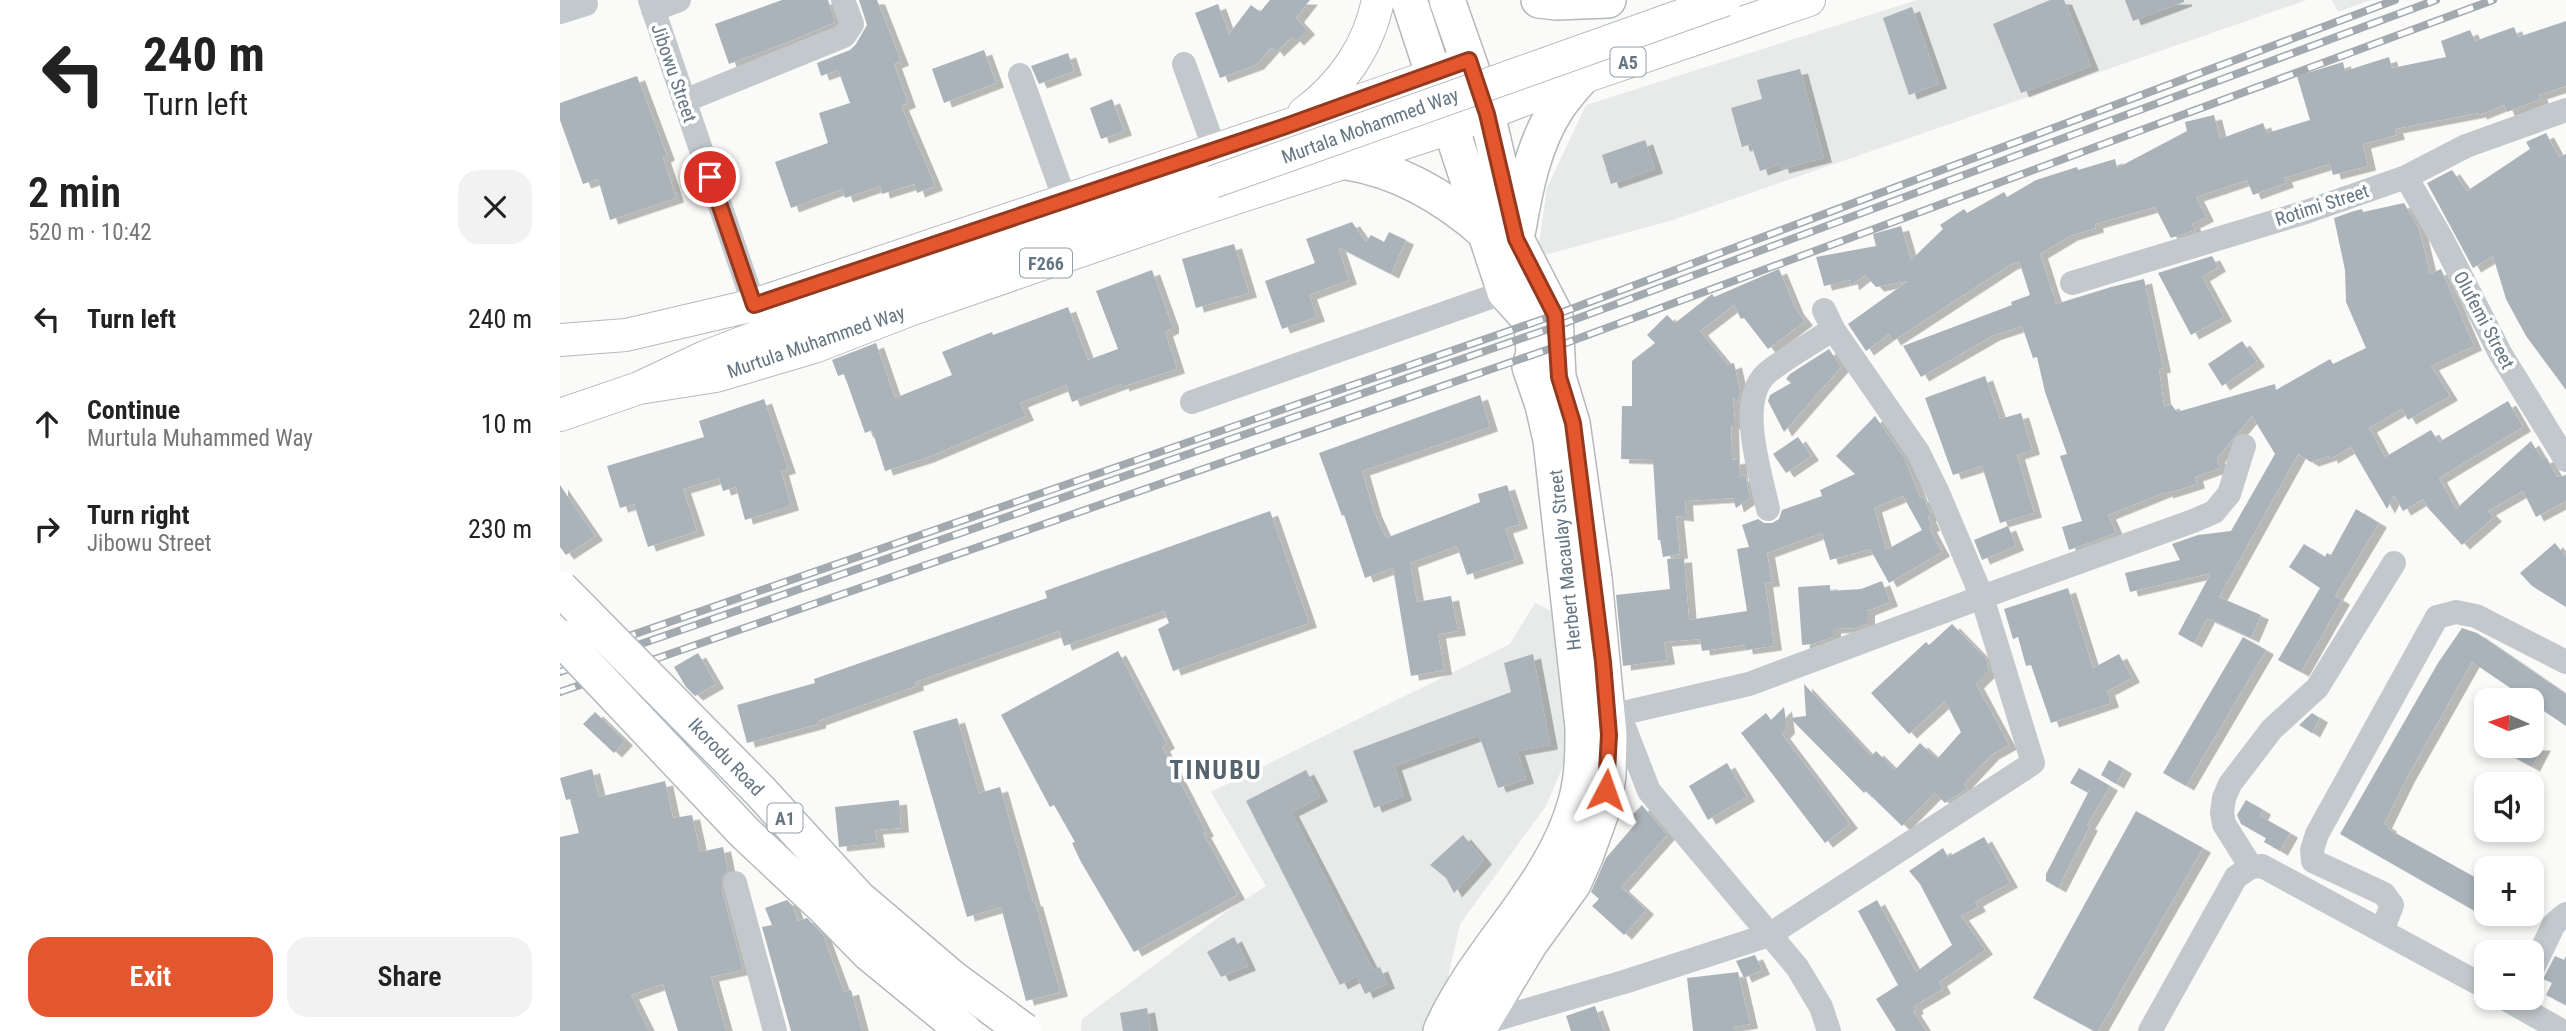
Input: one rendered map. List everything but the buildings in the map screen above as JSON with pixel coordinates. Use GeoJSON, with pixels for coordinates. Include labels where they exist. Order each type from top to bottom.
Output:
{"type":"FeatureCollection","features":[{"type":"Feature","properties":{"kind":"highway","name":"Herbert Macaulay Street"},"geometry":{"type":"LineString","coordinates":[[1409,0],[1450,128],[1501,236],[1555,315],[1559,377],[1573,423],[1612,706],[1604,804],[1585,857],[1573,884],[1530,943],[1480,1027]]}},
{"type":"Feature","properties":{"kind":"highway","name":"Herbert Macaulay Street"},"geometry":{"type":"LineString","coordinates":[[1423,1031],[1448,1016],[1549,863],[1576,802],[1583,768],[1583,727],[1557,484],[1543,405],[1530,367],[1534,353],[1532,322],[1505,292],[1487,114],[1447,0]]}},
{"type":"Feature","properties":{"kind":"highway"},"geometry":{"type":"LineString","coordinates":[[1539,0],[1608,0]]}},
{"type":"Feature","properties":{"kind":"highway"},"geometry":{"type":"LineString","coordinates":[[1347,162],[1368,165],[1393,174],[1457,208],[1501,236],[1523,201],[1542,138],[1557,108],[1581,78]]}},
{"type":"Feature","properties":{"kind":"highway","name":"Ikorodu Road"},"geometry":{"type":"LineString","coordinates":[[560,588],[761,792],[858,898],[952,978],[1024,1031]]}},
{"type":"Feature","properties":{"kind":"highway","name":"Ikorodu Road"},"geometry":{"type":"LineString","coordinates":[[560,637],[744,832],[869,953],[964,1031]]}},
{"type":"Feature","properties":{"kind":"main road"},"geometry":{"type":"LineString","coordinates":[[1286,126],[1321,101],[1346,74],[1363,45],[1378,0]]}},
{"type":"Feature","properties":{"kind":"main road","name":"Murtala Mohammed Way"},"geometry":{"type":"LineString","coordinates":[[1213,181],[1725,0]]}},
{"type":"Feature","properties":{"kind":"main road","name":"A5"},"geometry":{"type":"LineString","coordinates":[[1450,128],[1581,78],[1808,0]]}},
{"type":"Feature","properties":{"kind":"main road"},"geometry":{"type":"LineString","coordinates":[[560,340],[626,335],[754,305],[1286,126],[1434,75],[1469,60]]}},
{"type":"Feature","properties":{"kind":"main road","name":"Murtula Muhammed Way"},"geometry":{"type":"LineString","coordinates":[[904,296],[1347,162],[1450,128]]}},
{"type":"Feature","properties":{"kind":"main road","name":"Murtula Muhammed Way"},"geometry":{"type":"LineString","coordinates":[[560,415],[639,388],[716,376],[814,347],[904,296],[1213,181]]}},
{"type":"Feature","properties":{"kind":"street"},"geometry":{"type":"LineString","coordinates":[[651,5],[679,0]]}},
{"type":"Feature","properties":{"kind":"street"},"geometry":{"type":"LineString","coordinates":[[684,100],[844,36],[852,24],[843,0]]}},
{"type":"Feature","properties":{"kind":"street"},"geometry":{"type":"LineString","coordinates":[[560,12],[586,4]]}},
{"type":"Feature","properties":{"kind":"street","name":"Jibowu Street"},"geometry":{"type":"LineString","coordinates":[[651,5],[754,305]]}},
{"type":"Feature","properties":{"kind":"street"},"geometry":{"type":"LineString","coordinates":[[1184,64],[1215,150]]}},
{"type":"Feature","properties":{"kind":"street"},"geometry":{"type":"LineString","coordinates":[[1020,75],[1065,200]]}},
{"type":"Feature","properties":{"kind":"street","name":"Rotimi Street"},"geometry":{"type":"LineString","coordinates":[[2072,283],[2306,212],[2406,177],[2466,146],[2566,110]]}},
{"type":"Feature","properties":{"kind":"street","name":"Olufemi Street"},"geometry":{"type":"LineString","coordinates":[[2406,177],[2442,239],[2500,353],[2566,460]]}},
{"type":"Feature","properties":{"kind":"street"},"geometry":{"type":"LineString","coordinates":[[1192,402],[1505,292]]}},
{"type":"Feature","properties":{"kind":"street"},"geometry":{"type":"LineString","coordinates":[[1480,1027],[1769,934],[2033,763],[1982,597],[1938,493],[1918,452],[1828,320],[1766,374],[1754,390],[1750,417],[1768,509]]}},
{"type":"Feature","properties":{"kind":"street"},"geometry":{"type":"LineString","coordinates":[[1829,1031],[1821,1007],[1797,967],[1649,791],[1612,706],[1749,684],[2214,512],[2229,494],[2244,446]]}},
{"type":"Feature","properties":{"kind":"street"},"geometry":{"type":"LineString","coordinates":[[2251,867],[2224,824],[2223,805],[2230,784],[2272,729],[2317,688],[2394,563]]}},
{"type":"Feature","properties":{"kind":"street"},"geometry":{"type":"LineString","coordinates":[[2382,931],[2392,905],[2384,894],[2313,861],[2312,850],[2317,834],[2437,617],[2456,612],[2476,616],[2566,662]]}},
{"type":"Feature","properties":{"kind":"street"},"geometry":{"type":"LineString","coordinates":[[2150,1031],[2236,877],[2251,867],[2262,866],[2474,981]]}},
{"type":"Feature","properties":{"kind":"street"},"geometry":{"type":"LineString","coordinates":[[735,883],[775,1031]]}},
{"type":"Feature","properties":{"kind":"street"},"geometry":{"type":"LineString","coordinates":[[2544,945],[2554,924],[2566,914]]}},
{"type":"Feature","properties":{"kind":"street"},"geometry":{"type":"LineString","coordinates":[[1537,1031],[1545,1005]]}},
{"type":"Feature","properties":{"kind":"street"},"geometry":{"type":"LineString","coordinates":[[2529,1010],[2562,1031]]}},
{"type":"Feature","properties":{"kind":"shaded area"},"geometry":{"type":"Polygon","coordinates":[[[1917,0],[2307,0],[1673,220],[1537,257],[1547,188],[1586,105],[1917,0]]]}},
{"type":"Feature","properties":{"kind":"shaded area"},"geometry":{"type":"Polygon","coordinates":[[[2332,0],[2371,0],[2338,12],[2332,0]]]}},
{"type":"Feature","properties":{"kind":"shaded area"},"geometry":{"type":"Polygon","coordinates":[[[1535,603],[1558,614],[1582,722],[1546,806],[1460,924],[1436,1031],[1081,1031],[1082,1019],[1227,911],[1266,886],[1211,792],[1510,644],[1535,603]]]}},
{"type":"Feature","properties":{"kind":"railway"},"geometry":{"type":"LineString","coordinates":[[560,660],[1555,315],[2395,0]]}},
{"type":"Feature","properties":{"kind":"railway"},"geometry":{"type":"LineString","coordinates":[[560,672],[1557,326],[2436,0]]}},
{"type":"Feature","properties":{"kind":"railway"},"geometry":{"type":"LineString","coordinates":[[560,692],[1558,346],[2493,0]]}},
{"type":"Feature","properties":{"kind":"district","name":"TINUBU"},"geometry":{"type":"Point","coordinates":[1216,770]}},
{"type":"Feature","properties":{"kind":"route"},"geometry":{"type":"LineString","coordinates":[[710,177],[754,305],[1286,126],[1434,75],[1469,60],[1487,114],[1516,239],[1555,315],[1559,377],[1573,423],[1594,578],[1609,735],[1606,790]]}}]}
